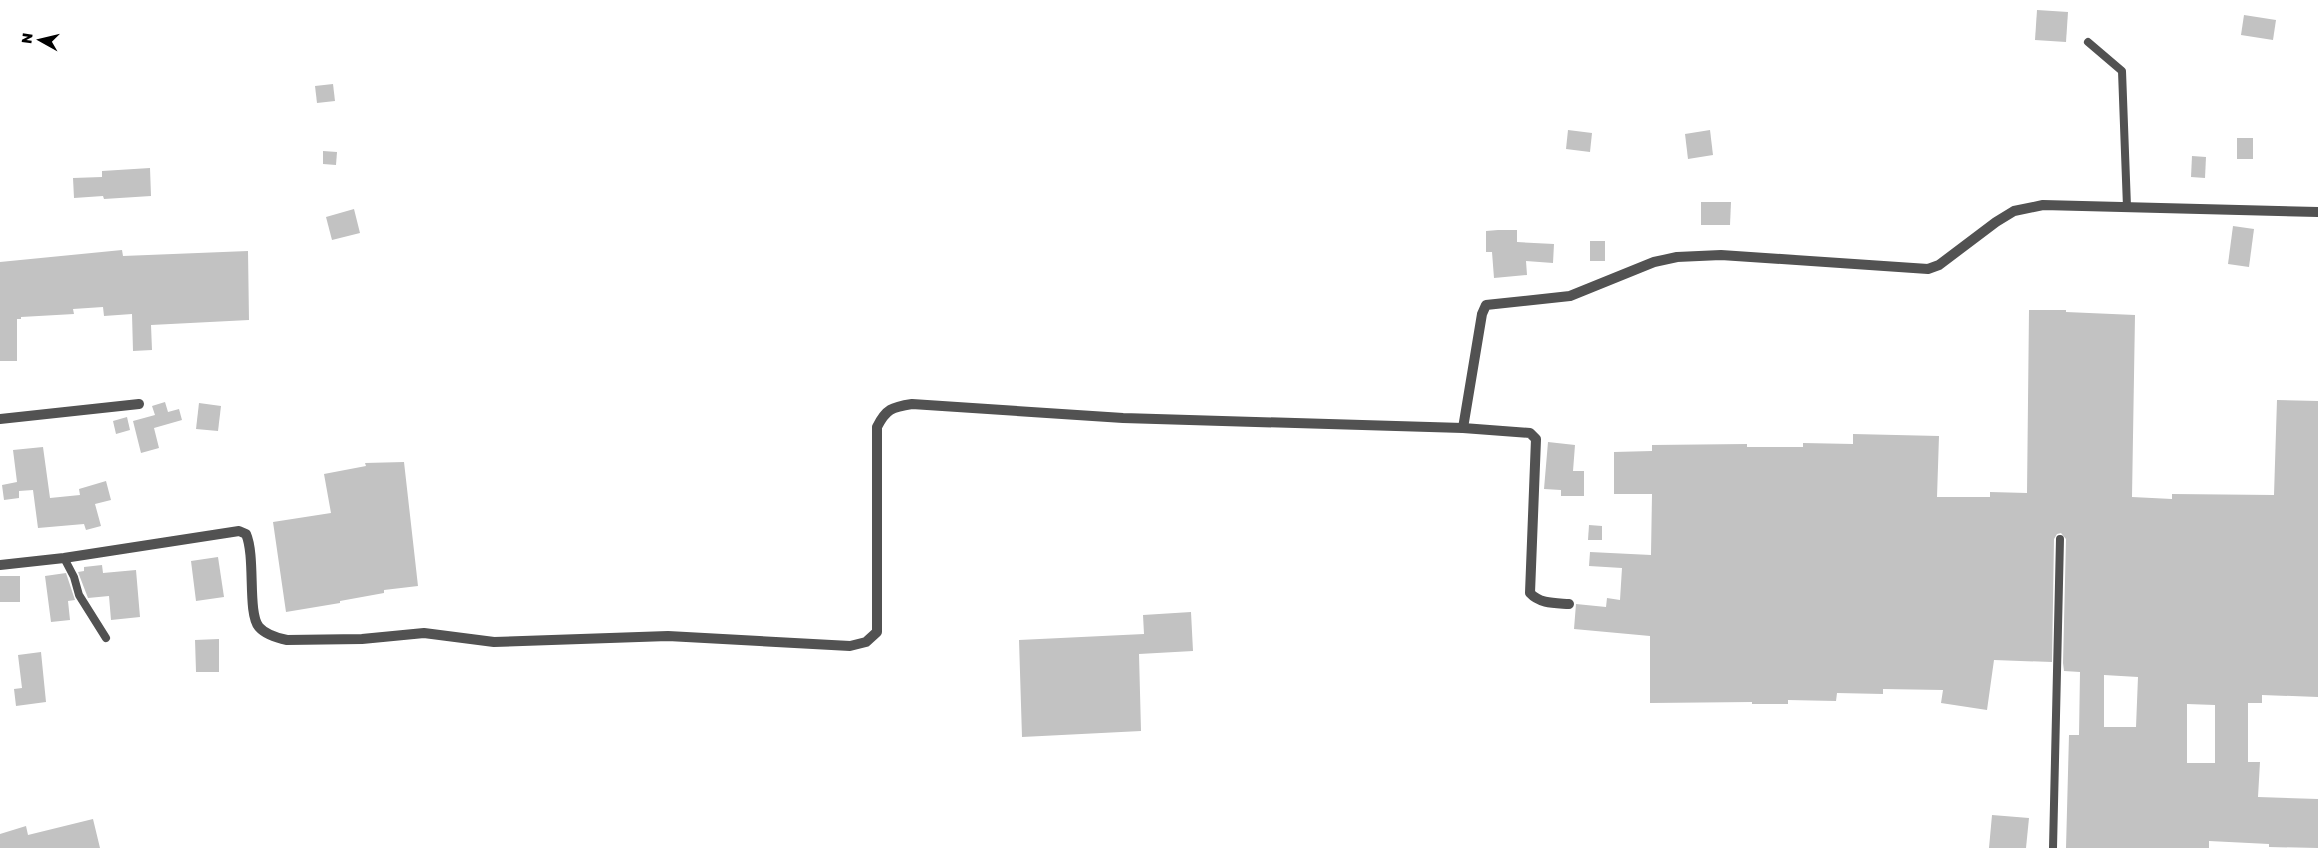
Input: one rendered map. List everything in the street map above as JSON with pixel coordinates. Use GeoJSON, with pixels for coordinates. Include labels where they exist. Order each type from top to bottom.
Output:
{"type":"FeatureCollection","features":[{"type":"Feature","properties":{"kind":"street"},"geometry":{"type":"LineString","coordinates":[[1463,428],[1482,314],[1486,305],[1570,296],[1654,262],[1677,257],[1721,255],[1928,268],[1939,265],[1996,222],[2014,211],[2043,205],[2318,212]]}},
{"type":"Feature","properties":{"kind":"street"},"geometry":{"type":"LineString","coordinates":[[0,419],[140,404]]}},
{"type":"Feature","properties":{"kind":"street"},"geometry":{"type":"LineString","coordinates":[[0,565],[64,558],[240,531],[246,534],[251,550],[255,615],[258,626],[276,638],[287,640],[362,639],[424,633],[494,642],[668,636],[850,646],[866,642],[876,632],[877,427],[884,414],[896,406],[912,404],[1123,418],[1463,428],[1530,433],[1536,439],[1530,593],[1535,599],[1569,604]]}},
{"type":"Feature","properties":{"kind":"lane"},"geometry":{"type":"LineString","coordinates":[[2088,42],[2122,71],[2127,207]]}},
{"type":"Feature","properties":{"kind":"lane"},"geometry":{"type":"LineString","coordinates":[[2053,848],[2060,540]]}},
{"type":"Feature","properties":{"kind":"lane"},"geometry":{"type":"LineString","coordinates":[[64,558],[74,576],[79,595],[106,638]]}},
{"type":"Feature","properties":{"kind":"building"},"geometry":{"type":"Polygon","coordinates":[[[2037,10],[2068,12],[2066,42],[2035,40],[2037,10]]]}},
{"type":"Feature","properties":{"kind":"building"},"geometry":{"type":"Polygon","coordinates":[[[2244,15],[2276,20],[2273,40],[2241,35],[2244,15]]]}},
{"type":"Feature","properties":{"kind":"building"},"geometry":{"type":"Polygon","coordinates":[[[333,84],[335,101],[317,103],[315,86],[333,84]]]}},
{"type":"Feature","properties":{"kind":"building"},"geometry":{"type":"Polygon","coordinates":[[[1568,130],[1592,133],[1590,152],[1566,149],[1568,130]]]}},
{"type":"Feature","properties":{"kind":"building"},"geometry":{"type":"Polygon","coordinates":[[[1710,130],[1713,155],[1688,159],[1685,134],[1710,130]]]}},
{"type":"Feature","properties":{"kind":"building"},"geometry":{"type":"Polygon","coordinates":[[[2237,138],[2253,138],[2253,159],[2237,159],[2237,138]]]}},
{"type":"Feature","properties":{"kind":"building"},"geometry":{"type":"Polygon","coordinates":[[[323,151],[337,152],[336,165],[323,164],[323,151]]]}},
{"type":"Feature","properties":{"kind":"building"},"geometry":{"type":"Polygon","coordinates":[[[2192,156],[2206,157],[2205,178],[2191,177],[2192,156]]]}},
{"type":"Feature","properties":{"kind":"building"},"geometry":{"type":"Polygon","coordinates":[[[150,168],[151,196],[104,199],[103,196],[74,198],[73,178],[102,177],[102,171],[150,168]]]}},
{"type":"Feature","properties":{"kind":"building"},"geometry":{"type":"Polygon","coordinates":[[[1701,202],[1731,202],[1730,225],[1701,225],[1701,202]]]}},
{"type":"Feature","properties":{"kind":"building"},"geometry":{"type":"Polygon","coordinates":[[[354,209],[360,233],[332,240],[326,217],[354,209]]]}},
{"type":"Feature","properties":{"kind":"building"},"geometry":{"type":"Polygon","coordinates":[[[2233,226],[2254,229],[2249,267],[2228,264],[2233,226]]]}},
{"type":"Feature","properties":{"kind":"building"},"geometry":{"type":"Polygon","coordinates":[[[1517,230],[1517,242],[1554,244],[1553,263],[1526,261],[1527,275],[1494,278],[1492,252],[1486,252],[1486,231],[1517,230]]]}},
{"type":"Feature","properties":{"kind":"building"},"geometry":{"type":"Polygon","coordinates":[[[1590,241],[1605,241],[1605,261],[1590,261],[1590,241]]]}},
{"type":"Feature","properties":{"kind":"building"},"geometry":{"type":"Polygon","coordinates":[[[122,250],[123,256],[248,251],[249,320],[151,325],[152,350],[133,351],[132,314],[104,316],[103,307],[73,309],[74,314],[21,317],[21,319],[17,319],[17,361],[0,361],[0,262],[122,250]]]}},
{"type":"Feature","properties":{"kind":"building"},"geometry":{"type":"Polygon","coordinates":[[[2029,310],[2066,310],[2066,312],[2135,315],[2132,497],[2172,499],[2172,494],[2274,495],[2277,400],[2318,401],[2318,697],[2262,695],[2262,703],[2248,703],[2248,762],[2260,762],[2258,797],[2318,799],[2318,848],[2269,847],[2269,844],[2209,841],[2209,848],[2066,848],[2069,735],[2079,735],[2080,672],[2064,671],[2066,539],[2061,533],[2057,534],[2054,539],[2052,662],[1994,660],[1987,710],[1941,703],[1943,690],[1883,689],[1883,694],[1837,693],[1836,701],[1788,700],[1788,704],[1752,704],[1752,702],[1650,703],[1650,636],[1574,629],[1576,604],[1606,607],[1607,598],[1620,600],[1622,568],[1589,566],[1590,552],[1651,555],[1652,494],[1614,494],[1614,452],[1652,451],[1652,445],[1747,444],[1747,447],[1803,447],[1803,443],[1853,444],[1853,434],[1939,436],[1937,497],[1990,497],[1990,492],[2027,493],[2029,310]],[[2104,675],[2104,727],[2136,727],[2138,677],[2104,675]],[[2187,704],[2187,763],[2215,763],[2215,705],[2187,704]]]}},
{"type":"Feature","properties":{"kind":"building"},"geometry":{"type":"Polygon","coordinates":[[[165,402],[168,412],[179,409],[182,420],[154,428],[159,448],[141,453],[133,421],[155,415],[152,406],[165,402]]]}},
{"type":"Feature","properties":{"kind":"building"},"geometry":{"type":"Polygon","coordinates":[[[199,403],[221,406],[218,431],[196,429],[199,403]]]}},
{"type":"Feature","properties":{"kind":"building"},"geometry":{"type":"Polygon","coordinates":[[[127,417],[130,430],[116,434],[113,421],[127,417]]]}},
{"type":"Feature","properties":{"kind":"building"},"geometry":{"type":"Polygon","coordinates":[[[1548,442],[1575,445],[1573,471],[1584,471],[1584,496],[1561,496],[1561,490],[1544,489],[1548,442]]]}},
{"type":"Feature","properties":{"kind":"building"},"geometry":{"type":"Polygon","coordinates":[[[43,447],[50,498],[80,495],[79,489],[106,481],[111,500],[95,504],[101,526],[86,530],[84,524],[38,528],[33,490],[19,491],[19,498],[4,500],[2,485],[17,482],[13,450],[43,447]]]}},
{"type":"Feature","properties":{"kind":"building"},"geometry":{"type":"Polygon","coordinates":[[[404,462],[418,586],[384,590],[384,593],[340,601],[340,603],[286,612],[273,522],[331,513],[324,474],[366,466],[365,463],[404,462]]]}},
{"type":"Feature","properties":{"kind":"building"},"geometry":{"type":"Polygon","coordinates":[[[1589,525],[1602,526],[1602,540],[1588,540],[1589,525]]]}},
{"type":"Feature","properties":{"kind":"building"},"geometry":{"type":"Polygon","coordinates":[[[218,557],[224,597],[196,601],[191,561],[218,557]]]}},
{"type":"Feature","properties":{"kind":"building"},"geometry":{"type":"Polygon","coordinates":[[[102,565],[103,573],[136,570],[140,617],[111,620],[109,596],[88,598],[78,572],[84,571],[84,567],[102,565]]]}},
{"type":"Feature","properties":{"kind":"building"},"geometry":{"type":"Polygon","coordinates":[[[66,573],[75,600],[68,601],[70,620],[51,622],[45,576],[66,573]]]}},
{"type":"Feature","properties":{"kind":"building"},"geometry":{"type":"Polygon","coordinates":[[[0,576],[20,576],[20,602],[0,602],[0,576]]]}},
{"type":"Feature","properties":{"kind":"building"},"geometry":{"type":"Polygon","coordinates":[[[1191,612],[1193,651],[1139,654],[1141,731],[1022,737],[1019,640],[1144,634],[1143,615],[1191,612]]]}},
{"type":"Feature","properties":{"kind":"building"},"geometry":{"type":"Polygon","coordinates":[[[219,639],[219,672],[196,672],[195,640],[219,639]]]}},
{"type":"Feature","properties":{"kind":"building"},"geometry":{"type":"Polygon","coordinates":[[[41,652],[46,702],[16,706],[14,689],[22,688],[18,655],[41,652]]]}},
{"type":"Feature","properties":{"kind":"building"},"geometry":{"type":"Polygon","coordinates":[[[1992,815],[2029,818],[2026,848],[1989,848],[1992,815]]]}},
{"type":"Feature","properties":{"kind":"building"},"geometry":{"type":"Polygon","coordinates":[[[93,819],[100,848],[0,848],[0,834],[26,826],[28,835],[93,819]]]}}]}
